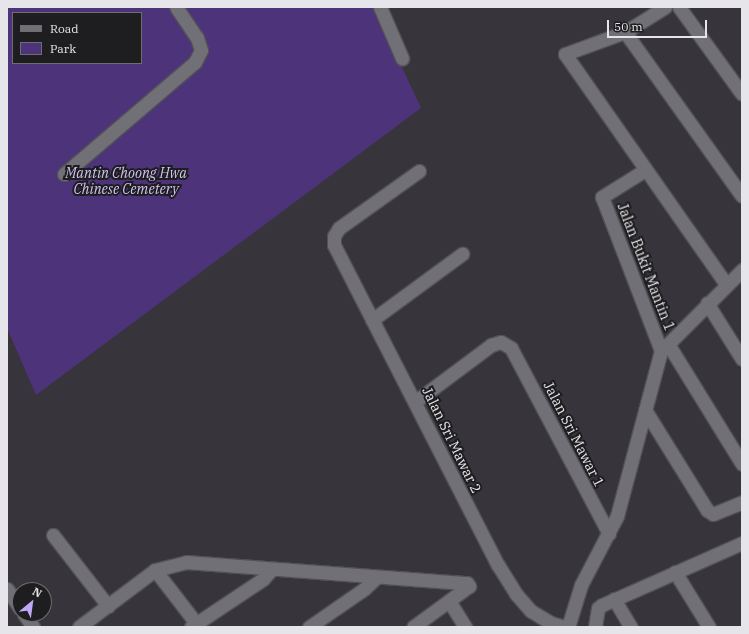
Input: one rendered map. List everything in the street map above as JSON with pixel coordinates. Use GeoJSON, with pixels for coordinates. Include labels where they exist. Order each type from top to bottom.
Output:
{"type":"FeatureCollection","features":[{"type":"Feature","properties":{"kind":"street"},"geometry":{"type":"LineString","coordinates":[[64,174],[195,62],[201,50],[197,38],[176,7]]}},
{"type":"Feature","properties":{"kind":"street"},"geometry":{"type":"LineString","coordinates":[[380,7],[402,58]]}},
{"type":"Feature","properties":{"kind":"street"},"geometry":{"type":"LineString","coordinates":[[665,7],[625,32],[565,54],[726,284]]}},
{"type":"Feature","properties":{"kind":"street"},"geometry":{"type":"LineString","coordinates":[[679,7],[742,94]]}},
{"type":"Feature","properties":{"kind":"street"},"geometry":{"type":"LineString","coordinates":[[625,32],[742,196]]}},
{"type":"Feature","properties":{"kind":"street","name":"Jalan Bukit Mantin 1"},"geometry":{"type":"LineString","coordinates":[[645,170],[602,197],[664,347]]}},
{"type":"Feature","properties":{"kind":"street","name":"Jalan Sri Mawar 2"},"geometry":{"type":"LineString","coordinates":[[419,171],[340,228],[334,236],[334,245],[416,402],[478,528],[516,594],[531,611],[551,623],[565,627]]}},
{"type":"Feature","properties":{"kind":"street"},"geometry":{"type":"LineString","coordinates":[[372,320],[462,254]]}},
{"type":"Feature","properties":{"kind":"street"},"geometry":{"type":"LineString","coordinates":[[568,627],[581,585],[609,534],[625,492],[645,410],[664,347],[726,284],[742,270]]}},
{"type":"Feature","properties":{"kind":"street"},"geometry":{"type":"LineString","coordinates":[[707,303],[742,358]]}},
{"type":"Feature","properties":{"kind":"street","name":"Jalan Sri Mawar 1"},"geometry":{"type":"LineString","coordinates":[[416,402],[491,345],[501,342],[511,348],[609,534]]}},
{"type":"Feature","properties":{"kind":"street"},"geometry":{"type":"LineString","coordinates":[[664,347],[742,464]]}},
{"type":"Feature","properties":{"kind":"street"},"geometry":{"type":"LineString","coordinates":[[645,410],[707,510],[713,514],[742,502]]}},
{"type":"Feature","properties":{"kind":"street"},"geometry":{"type":"LineString","coordinates":[[53,535],[108,606]]}},
{"type":"Feature","properties":{"kind":"street"},"geometry":{"type":"LineString","coordinates":[[595,627],[598,608],[614,599],[675,572],[740,547]]}},
{"type":"Feature","properties":{"kind":"street"},"geometry":{"type":"LineString","coordinates":[[80,627],[155,570],[186,562],[376,578],[467,583],[469,586],[413,627]]}},
{"type":"Feature","properties":{"kind":"street"},"geometry":{"type":"LineString","coordinates":[[155,570],[195,626],[263,579],[272,569]]}},
{"type":"Feature","properties":{"kind":"street"},"geometry":{"type":"LineString","coordinates":[[675,572],[709,627]]}},
{"type":"Feature","properties":{"kind":"street"},"geometry":{"type":"LineString","coordinates":[[309,627],[376,578]]}},
{"type":"Feature","properties":{"kind":"street"},"geometry":{"type":"LineString","coordinates":[[614,599],[631,627]]}},
{"type":"Feature","properties":{"kind":"street"},"geometry":{"type":"LineString","coordinates":[[449,601],[465,627]]}},
{"type":"Feature","properties":{"kind":"green space","name":"Mantin Choong Hwa Chinese Cemetery"},"geometry":{"type":"Polygon","coordinates":[[[7,7],[374,7],[421,108],[36,395],[7,328],[7,7]]]}}]}
